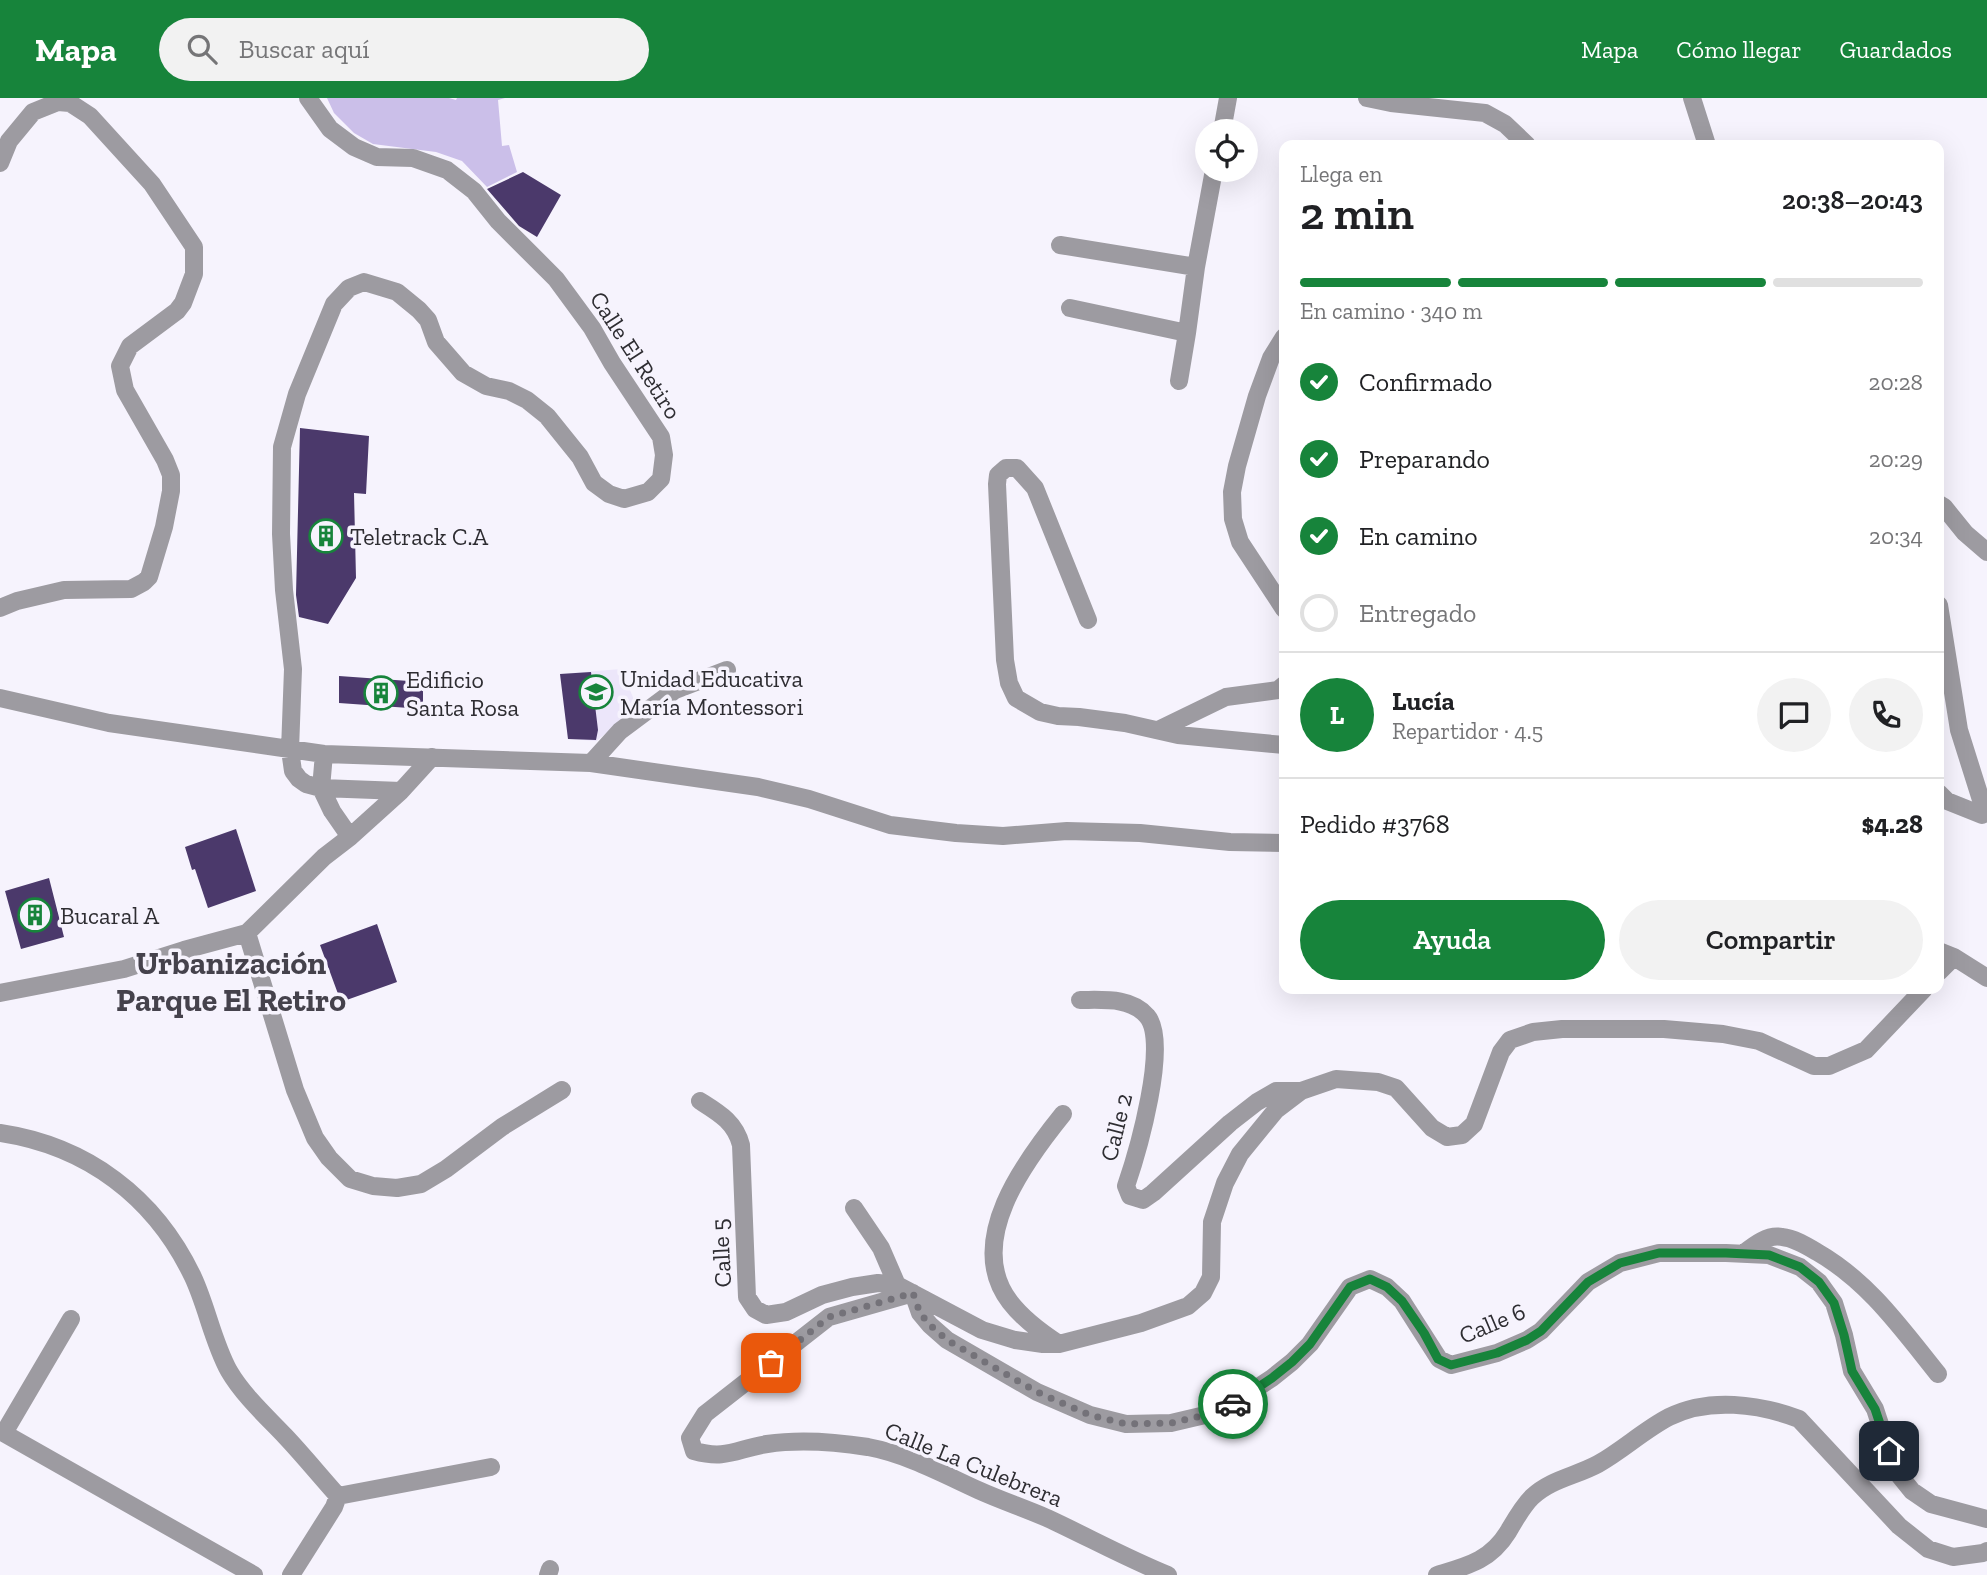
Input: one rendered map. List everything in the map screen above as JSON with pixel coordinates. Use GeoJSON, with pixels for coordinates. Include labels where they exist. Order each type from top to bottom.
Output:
{"type":"FeatureCollection","features":[{"type":"Feature","properties":{"kind":"street","name":"Calle El Retiro"},"geometry":{"type":"LineString","coordinates":[[290,750],[293,669],[281,534],[282,447],[297,394],[334,304],[349,288],[364,282],[397,292],[428,320],[436,342],[463,373],[486,386],[509,391],[527,400],[547,416],[580,457],[594,483],[609,494],[624,499],[648,492],[661,479],[664,455],[661,437],[612,363],[593,328],[556,279],[498,221],[474,191],[447,170],[412,158],[377,157],[354,147],[330,130],[308,98]]}},
{"type":"Feature","properties":{"kind":"street"},"geometry":{"type":"LineString","coordinates":[[1224,119],[1228,98]]}},
{"type":"Feature","properties":{"kind":"street"},"geometry":{"type":"LineString","coordinates":[[1367,98],[1485,113],[1505,124],[1522,140]]}},
{"type":"Feature","properties":{"kind":"street"},"geometry":{"type":"LineString","coordinates":[[1692,98],[1705,140]]}},
{"type":"Feature","properties":{"kind":"street"},"geometry":{"type":"LineString","coordinates":[[0,163],[9,141],[33,113],[58,102],[69,103],[90,116],[152,184],[194,247],[195,263],[194,274],[183,303],[177,311],[130,346],[120,366],[125,390],[172,475],[166,519],[149,577],[131,589],[64,590],[0,608]]}},
{"type":"Feature","properties":{"kind":"street"},"geometry":{"type":"LineString","coordinates":[[1179,381],[1212,182]]}},
{"type":"Feature","properties":{"kind":"street"},"geometry":{"type":"LineString","coordinates":[[1060,245],[1196,267]]}},
{"type":"Feature","properties":{"kind":"street"},"geometry":{"type":"LineString","coordinates":[[1070,308],[1187,333]]}},
{"type":"Feature","properties":{"kind":"street"},"geometry":{"type":"LineString","coordinates":[[1279,345],[1271,358],[1257,396],[1232,492],[1233,519],[1240,542],[1279,601]]}},
{"type":"Feature","properties":{"kind":"street"},"geometry":{"type":"LineString","coordinates":[[1088,620],[1035,488],[1017,468],[1006,468],[998,475],[997,484],[1005,660],[1009,683],[1016,698],[1040,712],[1058,716],[1079,717],[1178,735],[1279,745]]}},
{"type":"Feature","properties":{"kind":"street"},"geometry":{"type":"LineString","coordinates":[[1944,507],[1965,533],[1987,552]]}},
{"type":"Feature","properties":{"kind":"street"},"geometry":{"type":"LineString","coordinates":[[1944,637],[1959,730],[1984,816]]}},
{"type":"Feature","properties":{"kind":"street"},"geometry":{"type":"LineString","coordinates":[[591,763],[620,732],[675,690],[727,670]]}},
{"type":"Feature","properties":{"kind":"street"},"geometry":{"type":"LineString","coordinates":[[1158,730],[1226,697],[1279,689]]}},
{"type":"Feature","properties":{"kind":"street"},"geometry":{"type":"LineString","coordinates":[[0,698],[109,723],[324,754],[591,763],[758,787],[808,799],[890,825],[956,833],[1003,836],[1067,831],[1140,833],[1279,844]]}},
{"type":"Feature","properties":{"kind":"street"},"geometry":{"type":"LineString","coordinates":[[290,750],[293,771],[306,784],[321,788],[401,791]]}},
{"type":"Feature","properties":{"kind":"street"},"geometry":{"type":"LineString","coordinates":[[324,754],[321,788],[332,811],[350,837]]}},
{"type":"Feature","properties":{"kind":"street"},"geometry":{"type":"LineString","coordinates":[[0,993],[124,970],[247,933],[324,857],[401,791],[432,757]]}},
{"type":"Feature","properties":{"kind":"street"},"geometry":{"type":"LineString","coordinates":[[1944,797],[1984,816]]}},
{"type":"Feature","properties":{"kind":"street"},"geometry":{"type":"LineString","coordinates":[[247,933],[295,1090],[315,1138],[350,1179],[373,1186],[397,1188],[421,1184],[502,1127],[562,1090]]}},
{"type":"Feature","properties":{"kind":"street"},"geometry":{"type":"LineString","coordinates":[[1946,954],[1987,978]]}},
{"type":"Feature","properties":{"kind":"street"},"geometry":{"type":"LineString","coordinates":[[854,1208],[905,1289],[982,1330],[1015,1340],[1059,1344],[1141,1323],[1188,1306],[1203,1293],[1211,1277],[1212,1222],[1224,1183],[1240,1154],[1276,1110],[1301,1090],[1336,1079],[1378,1082],[1396,1088],[1432,1129],[1447,1137],[1462,1135],[1474,1124],[1501,1052],[1510,1040],[1533,1032],[1562,1029],[1664,1029],[1723,1034],[1759,1041],[1814,1066],[1829,1066],[1866,1050],[1919,994]]}},
{"type":"Feature","properties":{"kind":"street","name":"Calle 2"},"geometry":{"type":"LineString","coordinates":[[1080,1000],[1112,1000],[1132,1004],[1148,1016],[1155,1032],[1149,1102],[1126,1186],[1130,1196],[1143,1200],[1153,1194],[1257,1102],[1276,1091],[1301,1090]]}},
{"type":"Feature","properties":{"kind":"street","name":"Calle 5"},"geometry":{"type":"LineString","coordinates":[[700,1101],[728,1120],[738,1134],[741,1145],[747,1297],[755,1309],[766,1315],[786,1312],[821,1296],[878,1283],[905,1289]]}},
{"type":"Feature","properties":{"kind":"street"},"geometry":{"type":"LineString","coordinates":[[1059,1344],[1044,1334],[1009,1301],[995,1271],[993,1251],[1004,1204],[1024,1167],[1063,1114]]}},
{"type":"Feature","properties":{"kind":"street"},"geometry":{"type":"LineString","coordinates":[[0,1133],[55,1147],[89,1163],[140,1200],[161,1224],[194,1278],[230,1372],[338,1496]]}},
{"type":"Feature","properties":{"kind":"street"},"geometry":{"type":"LineString","coordinates":[[1744,1253],[1768,1238],[1781,1236],[1805,1245],[1839,1264],[1874,1295],[1938,1374]]}},
{"type":"Feature","properties":{"kind":"street","name":"Calle 6"},"geometry":{"type":"LineString","coordinates":[[905,1289],[920,1313],[947,1340],[1037,1392],[1090,1415],[1126,1424],[1171,1423],[1222,1411],[1272,1378],[1310,1344],[1350,1287],[1370,1279],[1387,1287],[1402,1301],[1438,1359],[1451,1365],[1497,1353],[1527,1340],[1541,1331],[1588,1282],[1620,1263],[1659,1253],[1769,1255],[1800,1267],[1819,1282],[1834,1303],[1852,1371],[1875,1409],[1895,1470],[1912,1491],[1931,1504],[1987,1519]]}},
{"type":"Feature","properties":{"kind":"street","name":"Calle La Culebrera"},"geometry":{"type":"LineString","coordinates":[[905,1289],[829,1317],[705,1413],[690,1438],[694,1451],[711,1456],[728,1455],[767,1444],[802,1442],[872,1448],[909,1459],[1168,1575]]}},
{"type":"Feature","properties":{"kind":"street"},"geometry":{"type":"LineString","coordinates":[[71,1319],[2,1432],[254,1575]]}},
{"type":"Feature","properties":{"kind":"street"},"geometry":{"type":"LineString","coordinates":[[1437,1575],[1477,1562],[1491,1553],[1532,1497],[1551,1482],[1610,1458],[1671,1416],[1705,1406],[1735,1405],[1777,1411],[1799,1419],[1899,1526],[1928,1549],[1953,1557],[1987,1551]]}},
{"type":"Feature","properties":{"kind":"street"},"geometry":{"type":"LineString","coordinates":[[338,1496],[491,1467]]}},
{"type":"Feature","properties":{"kind":"street"},"geometry":{"type":"LineString","coordinates":[[291,1575],[334,1507],[338,1496]]}},
{"type":"Feature","properties":{"kind":"shaded area"},"geometry":{"type":"Polygon","coordinates":[[[327,98],[505,98],[498,100],[502,146],[509,145],[517,172],[487,187],[462,161],[436,152],[373,144],[354,133],[334,113],[327,98]]]}},
{"type":"Feature","properties":{"kind":"shaded area","name":"Unidad Educativa María Montessori"},"geometry":{"type":"Polygon","coordinates":[[[621,669],[638,709],[596,741],[568,739],[560,674],[621,669]]]}},
{"type":"Feature","properties":{"kind":"building"},"geometry":{"type":"Polygon","coordinates":[[[523,172],[561,195],[537,237],[519,226],[487,189],[523,172]]]}},
{"type":"Feature","properties":{"kind":"building","name":"Teletrack C.A"},"geometry":{"type":"Polygon","coordinates":[[[300,428],[369,436],[366,494],[354,493],[356,578],[328,624],[299,617],[296,595],[300,428]]]}},
{"type":"Feature","properties":{"kind":"building"},"geometry":{"type":"Polygon","coordinates":[[[591,672],[598,730],[596,740],[568,739],[560,674],[591,672]]]}},
{"type":"Feature","properties":{"kind":"building","name":"Edificio Santa Rosa"},"geometry":{"type":"Polygon","coordinates":[[[339,676],[423,682],[423,709],[339,703],[339,676]]]}},
{"type":"Feature","properties":{"kind":"building"},"geometry":{"type":"Polygon","coordinates":[[[236,829],[256,891],[208,908],[185,847],[236,829]]]}},
{"type":"Feature","properties":{"kind":"building","name":"Bucaral A"},"geometry":{"type":"Polygon","coordinates":[[[49,878],[64,937],[21,949],[5,891],[49,878]]]}},
{"type":"Feature","properties":{"kind":"building"},"geometry":{"type":"Polygon","coordinates":[[[377,924],[397,982],[341,1002],[320,945],[377,924]]]}},
{"type":"Feature","properties":{"kind":"way so far"},"geometry":{"type":"LineString","coordinates":[[771,1363],[829,1317],[913,1293],[920,1313],[947,1340],[1037,1392],[1090,1415],[1126,1424],[1171,1423],[1222,1411],[1233,1404]]}},
{"type":"Feature","properties":{"kind":"place","name":"Teletrack C.A"},"geometry":{"type":"Point","coordinates":[326,536]}},
{"type":"Feature","properties":{"kind":"place","name":"Unidad Educativa María Montessori"},"geometry":{"type":"Point","coordinates":[596,692]}},
{"type":"Feature","properties":{"kind":"place","name":"Edificio Santa Rosa"},"geometry":{"type":"Point","coordinates":[381,693]}},
{"type":"Feature","properties":{"kind":"place","name":"Bucaral A"},"geometry":{"type":"Point","coordinates":[35,915]}},
{"type":"Feature","properties":{"kind":"district","name":"Urbanización Parque El Retiro"},"geometry":{"type":"Point","coordinates":[231,982]}},
{"type":"Feature","properties":{"kind":"route"},"geometry":{"type":"LineString","coordinates":[[1233,1404],[1292,1362],[1310,1344],[1350,1287],[1370,1279],[1387,1287],[1402,1301],[1438,1359],[1451,1365],[1497,1353],[1527,1340],[1541,1331],[1588,1282],[1620,1263],[1659,1253],[1744,1253],[1769,1255],[1800,1267],[1819,1282],[1834,1303],[1852,1371],[1875,1409],[1889,1451]]}}]}
